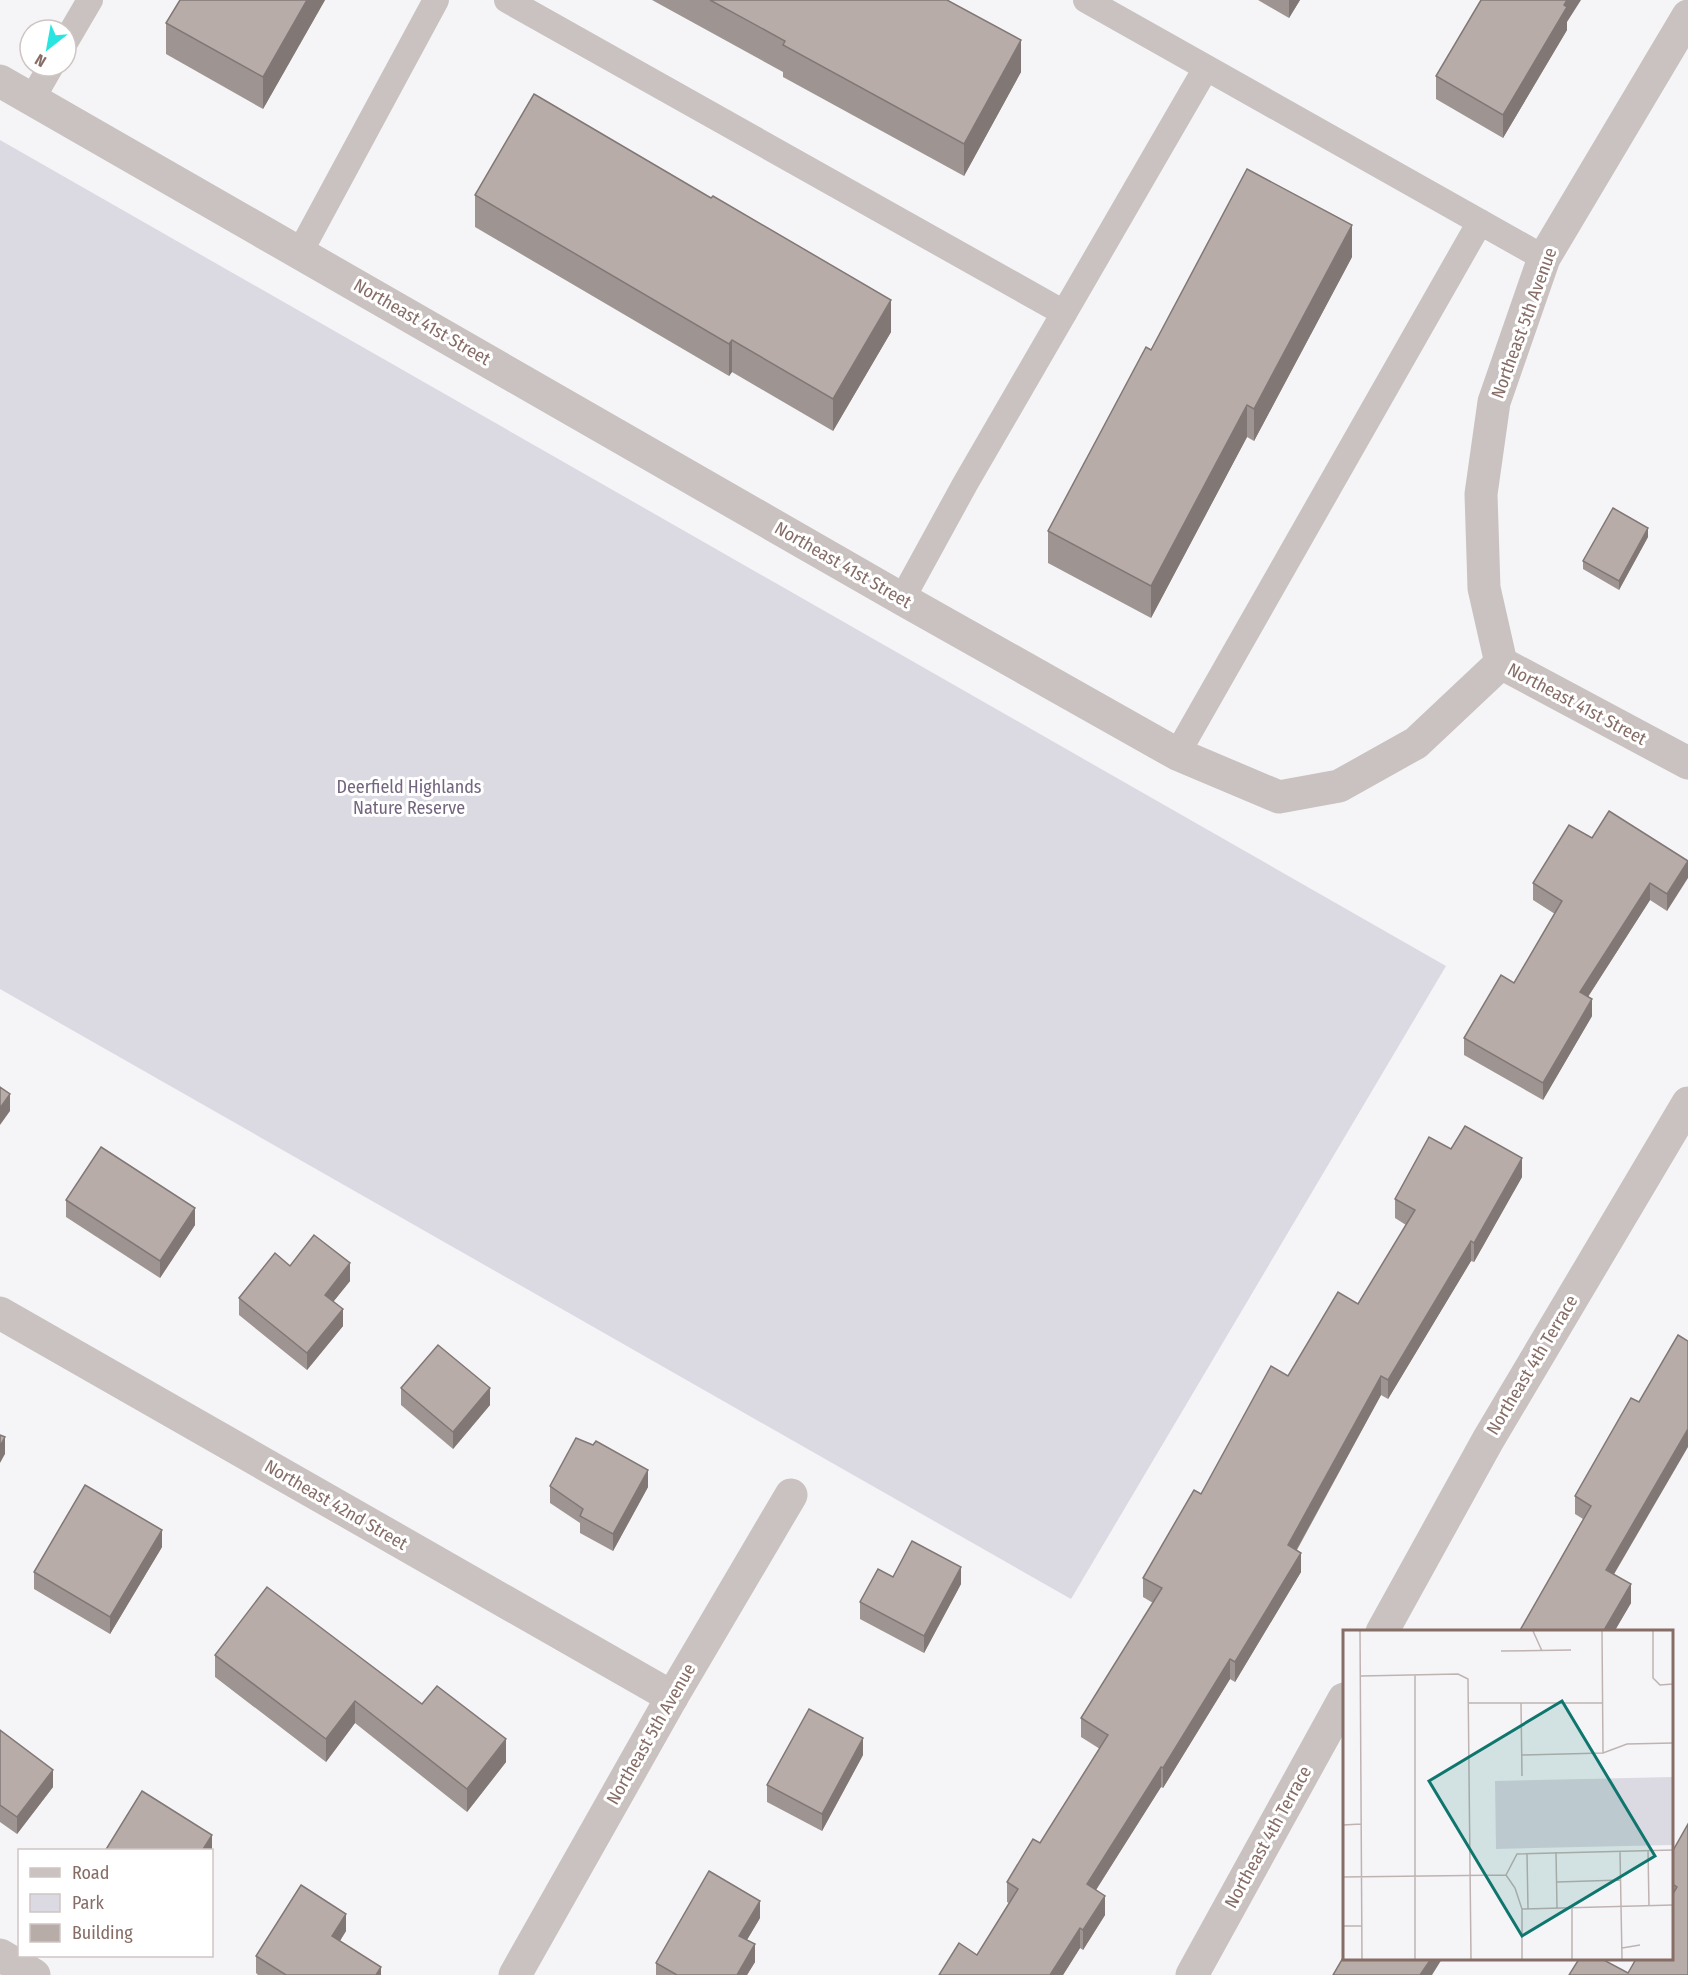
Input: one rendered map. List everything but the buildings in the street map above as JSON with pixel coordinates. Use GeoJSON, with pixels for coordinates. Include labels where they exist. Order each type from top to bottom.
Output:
{"type":"FeatureCollection","features":[{"type":"Feature","properties":{"kind":"street","name":"Northeast 5th Avenue"},"geometry":{"type":"LineString","coordinates":[[1501,663],[1484,588],[1481,494],[1494,402],[1544,258],[1688,16]]}},
{"type":"Feature","properties":{"kind":"street","name":"Northeast 41st Street"},"geometry":{"type":"LineString","coordinates":[[0,81],[902,599],[1178,754],[1279,797],[1339,786],[1416,743],[1501,663],[1688,763]]}},
{"type":"Feature","properties":{"kind":"street","name":"Northeast 4th Terrace"},"geometry":{"type":"LineString","coordinates":[[1383,1630],[1488,1440],[1688,1102]]}},
{"type":"Feature","properties":{"kind":"street","name":"Northeast 42nd Street"},"geometry":{"type":"LineString","coordinates":[[0,1313],[672,1697]]}},
{"type":"Feature","properties":{"kind":"street","name":"Northeast 5th Avenue"},"geometry":{"type":"LineString","coordinates":[[515,1975],[672,1697],[791,1495]]}},
{"type":"Feature","properties":{"kind":"street","name":"Northeast 4th Terrace"},"geometry":{"type":"LineString","coordinates":[[1192,1975],[1343,1701]]}},
{"type":"Feature","properties":{"kind":"street"},"geometry":{"type":"LineString","coordinates":[[0,1955],[34,1975]]}},
{"type":"Feature","properties":{"kind":"lane"},"geometry":{"type":"LineString","coordinates":[[78,20],[90,0]]}},
{"type":"Feature","properties":{"kind":"lane"},"geometry":{"type":"LineString","coordinates":[[300,252],[436,0]]}},
{"type":"Feature","properties":{"kind":"lane"},"geometry":{"type":"LineString","coordinates":[[507,0],[1064,313]]}},
{"type":"Feature","properties":{"kind":"lane"},"geometry":{"type":"LineString","coordinates":[[1086,0],[1544,258]]}},
{"type":"Feature","properties":{"kind":"lane"},"geometry":{"type":"LineString","coordinates":[[902,599],[965,484],[1206,68]]}},
{"type":"Feature","properties":{"kind":"lane"},"geometry":{"type":"LineString","coordinates":[[32,99],[44,78]]}},
{"type":"Feature","properties":{"kind":"lane"},"geometry":{"type":"LineString","coordinates":[[1178,754],[1480,222]]}},
{"type":"Feature","properties":{"kind":"green space","name":"Deerfield Highlands Nature Reserve"},"geometry":{"type":"Polygon","coordinates":[[[0,140],[1446,966],[1071,1599],[0,989],[0,140]]]}}]}
